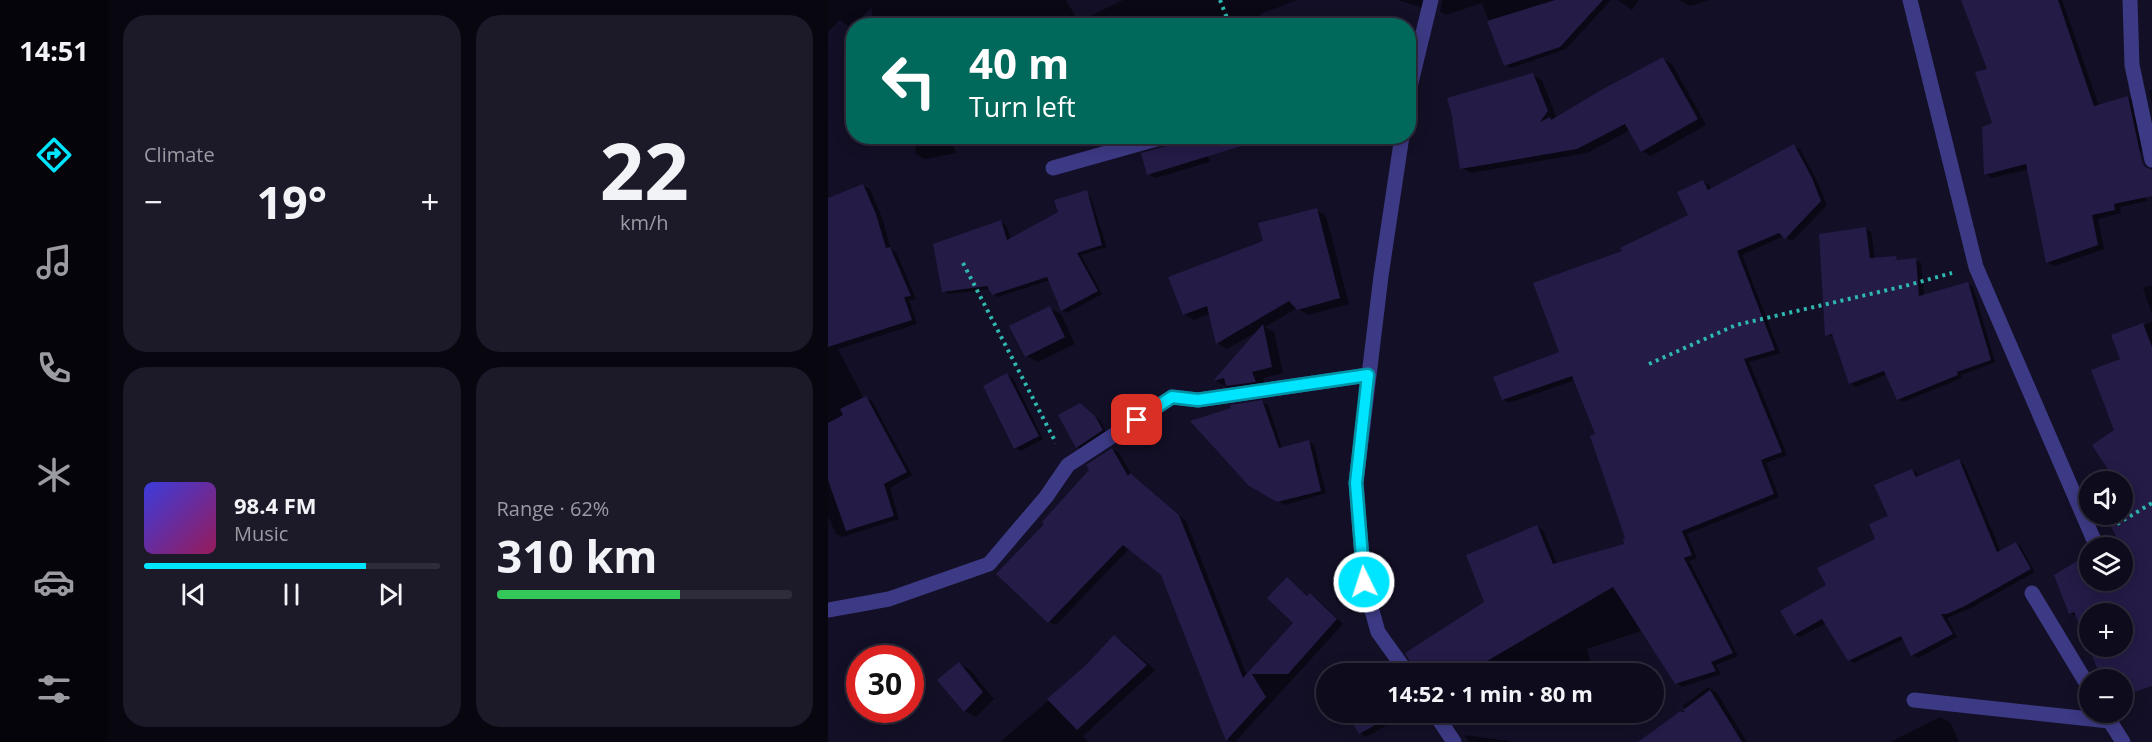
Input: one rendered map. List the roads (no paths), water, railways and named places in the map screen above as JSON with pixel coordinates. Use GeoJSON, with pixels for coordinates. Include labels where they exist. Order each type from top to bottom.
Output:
{"type":"FeatureCollection","features":[{"type":"Feature","properties":{"kind":"street"},"geometry":{"type":"LineString","coordinates":[[1416,62],[1431,0]]}},
{"type":"Feature","properties":{"kind":"street"},"geometry":{"type":"LineString","coordinates":[[1910,0],[1976,267],[2093,537]]}},
{"type":"Feature","properties":{"kind":"street"},"geometry":{"type":"LineString","coordinates":[[2130,0],[2132,65],[2152,160]]}},
{"type":"Feature","properties":{"kind":"street"},"geometry":{"type":"LineString","coordinates":[[1053,168],[1138,144]]}},
{"type":"Feature","properties":{"kind":"street"},"geometry":{"type":"LineString","coordinates":[[1400,663],[1378,632],[1364,582],[1356,483],[1381,276],[1401,144]]}},
{"type":"Feature","properties":{"kind":"street"},"geometry":{"type":"LineString","coordinates":[[828,610],[889,599],[989,564],[1046,497],[1068,465],[1172,397],[1198,400],[1368,375]]}},
{"type":"Feature","properties":{"kind":"street"},"geometry":{"type":"LineString","coordinates":[[2032,593],[2079,671]]}},
{"type":"Feature","properties":{"kind":"street"},"geometry":{"type":"LineString","coordinates":[[1914,700],[2079,715]]}},
{"type":"Feature","properties":{"kind":"street"},"geometry":{"type":"LineString","coordinates":[[1441,723],[1454,742]]}},
{"type":"Feature","properties":{"kind":"street"},"geometry":{"type":"LineString","coordinates":[[2110,723],[2123,742]]}}]}
